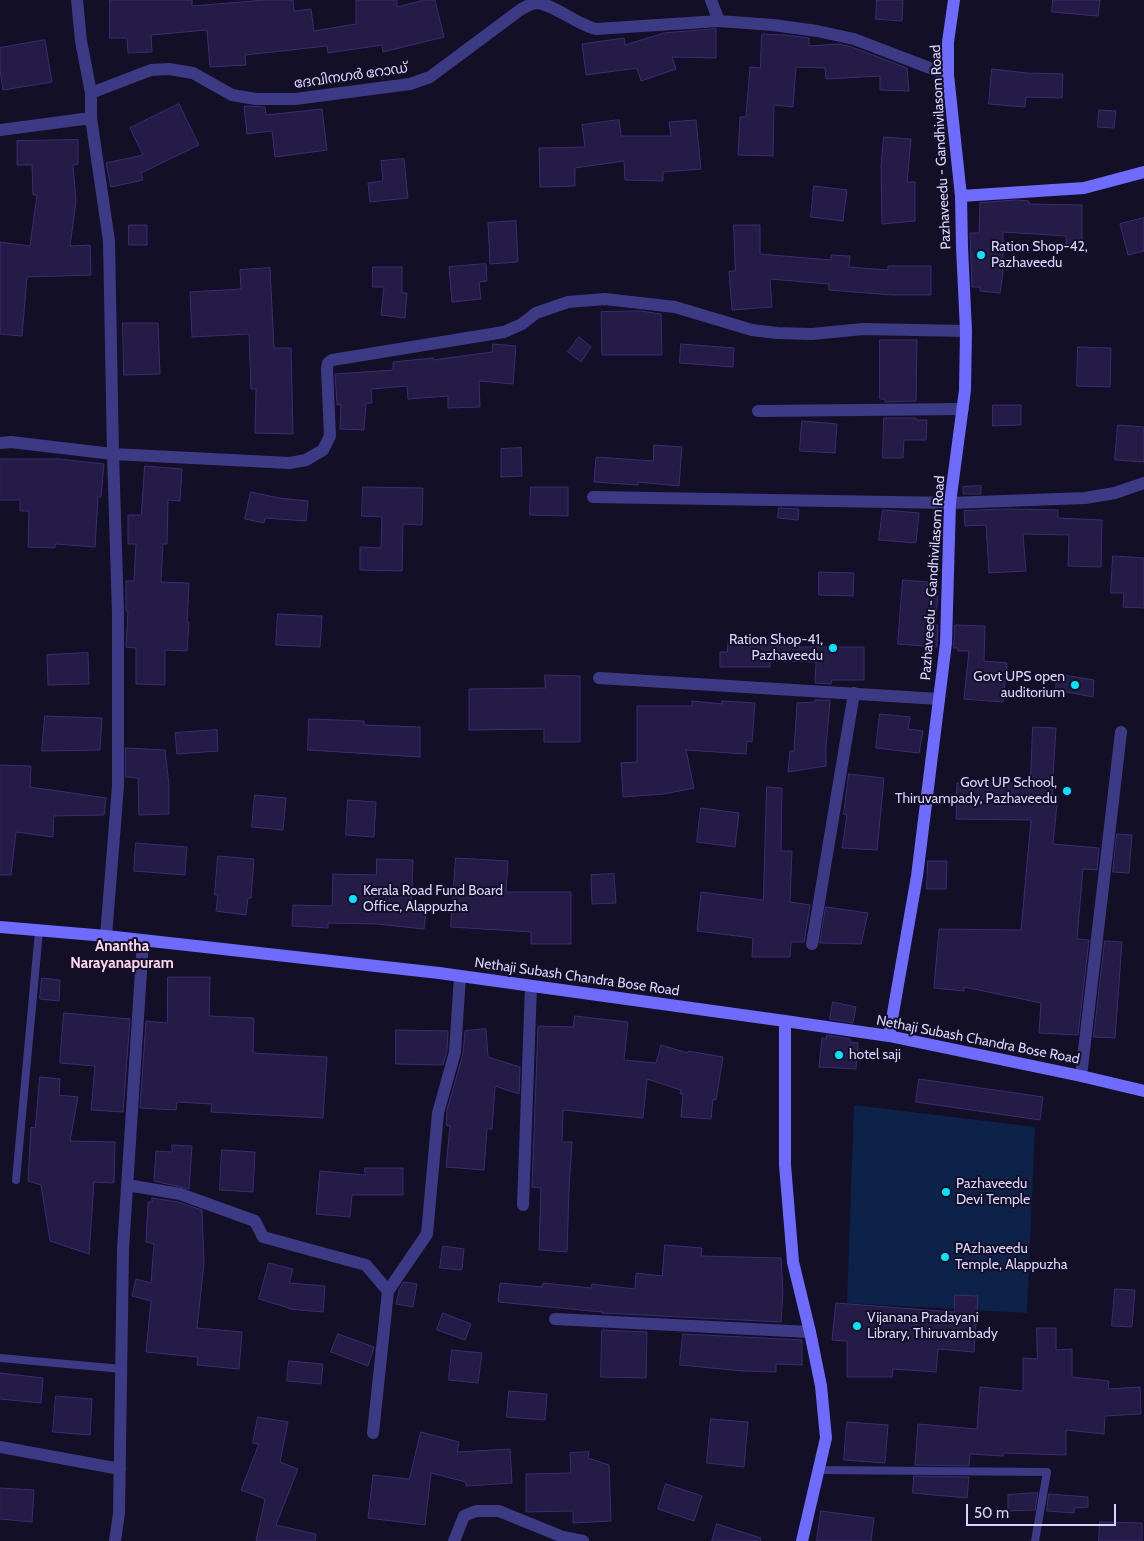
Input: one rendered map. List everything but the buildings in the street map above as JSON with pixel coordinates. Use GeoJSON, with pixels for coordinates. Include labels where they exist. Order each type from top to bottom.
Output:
{"type":"FeatureCollection","features":[{"type":"Feature","properties":{"kind":"main road","name":"Pazhaveedu - Gandhivilasom Road"},"geometry":{"type":"LineString","coordinates":[[890,1036],[917,876],[946,643],[950,503],[966,390],[966,331],[961,196],[948,75],[948,42],[954,0]]}},
{"type":"Feature","properties":{"kind":"main road"},"geometry":{"type":"LineString","coordinates":[[961,196],[1084,188],[1144,172]]}},
{"type":"Feature","properties":{"kind":"main road","name":"Nethaji Subash Chandra Bose Road"},"geometry":{"type":"LineString","coordinates":[[0,927],[106,936],[460,976],[890,1036],[1144,1091]]}},
{"type":"Feature","properties":{"kind":"main road"},"geometry":{"type":"LineString","coordinates":[[785,1021],[785,1165],[792,1262],[822,1386],[826,1438],[802,1541]]}},
{"type":"Feature","properties":{"kind":"street"},"geometry":{"type":"LineString","coordinates":[[77,0],[91,93],[91,118],[109,241],[118,614],[118,786],[106,936]]}},
{"type":"Feature","properties":{"kind":"street"},"geometry":{"type":"LineString","coordinates":[[712,0],[719,21]]}},
{"type":"Feature","properties":{"kind":"street","name":"ദേവിനഗർ റോഡ്"},"geometry":{"type":"LineString","coordinates":[[91,93],[151,70],[170,69],[193,73],[232,95],[256,98],[295,99],[410,84],[430,77],[520,10],[537,3],[547,6],[585,27],[719,21],[773,25],[817,31],[854,39],[948,75]]}},
{"type":"Feature","properties":{"kind":"street"},"geometry":{"type":"LineString","coordinates":[[0,130],[91,118]]}},
{"type":"Feature","properties":{"kind":"street"},"geometry":{"type":"LineString","coordinates":[[0,443],[11,442],[113,454],[290,463],[306,460],[323,450],[330,436],[327,368],[328,363],[332,360],[504,332],[522,324],[536,313],[568,302],[604,299],[675,307],[752,330],[777,333],[812,334],[863,329],[966,331]]}},
{"type":"Feature","properties":{"kind":"street"},"geometry":{"type":"LineString","coordinates":[[758,411],[963,409]]}},
{"type":"Feature","properties":{"kind":"street"},"geometry":{"type":"LineString","coordinates":[[593,497],[950,503],[1085,498],[1115,493],[1144,483]]}},
{"type":"Feature","properties":{"kind":"street"},"geometry":{"type":"LineString","coordinates":[[599,678],[939,699]]}},
{"type":"Feature","properties":{"kind":"street"},"geometry":{"type":"LineString","coordinates":[[812,944],[854,693]]}},
{"type":"Feature","properties":{"kind":"street"},"geometry":{"type":"LineString","coordinates":[[1081,1076],[1121,732]]}},
{"type":"Feature","properties":{"kind":"street"},"geometry":{"type":"LineString","coordinates":[[115,1541],[119,1513],[124,1249],[143,940]]}},
{"type":"Feature","properties":{"kind":"street"},"geometry":{"type":"LineString","coordinates":[[373,1432],[388,1291],[427,1234],[438,1113],[455,1052],[460,976]]}},
{"type":"Feature","properties":{"kind":"street"},"geometry":{"type":"LineString","coordinates":[[523,1205],[531,986]]}},
{"type":"Feature","properties":{"kind":"street"},"geometry":{"type":"LineString","coordinates":[[128,1185],[180,1194],[256,1220],[263,1237],[366,1265],[388,1291]]}},
{"type":"Feature","properties":{"kind":"street"},"geometry":{"type":"LineString","coordinates":[[555,1319],[810,1332]]}},
{"type":"Feature","properties":{"kind":"street"},"geometry":{"type":"LineString","coordinates":[[0,1447],[120,1469]]}},
{"type":"Feature","properties":{"kind":"street"},"geometry":{"type":"LineString","coordinates":[[454,1541],[464,1516],[476,1511],[499,1511],[563,1537],[583,1541]]}},
{"type":"Feature","properties":{"kind":"lane"},"geometry":{"type":"LineString","coordinates":[[16,1180],[39,931]]}},
{"type":"Feature","properties":{"kind":"lane"},"geometry":{"type":"LineString","coordinates":[[0,1358],[122,1369]]}},
{"type":"Feature","properties":{"kind":"lane"},"geometry":{"type":"LineString","coordinates":[[818,1470],[1047,1472],[1035,1541]]}},
{"type":"Feature","properties":{"kind":"water"},"geometry":{"type":"Polygon","coordinates":[[[854,1105],[1035,1127],[1027,1313],[847,1303],[854,1105]]]}},
{"type":"Feature","properties":{"kind":"place","name":"Ration Shop-42, Pazhaveedu"},"geometry":{"type":"Point","coordinates":[981,255]}},
{"type":"Feature","properties":{"kind":"place","name":"Ration Shop-41, Pazhaveedu"},"geometry":{"type":"Point","coordinates":[833,648]}},
{"type":"Feature","properties":{"kind":"place","name":"Govt UPS open auditorium"},"geometry":{"type":"Point","coordinates":[1075,685]}},
{"type":"Feature","properties":{"kind":"place","name":"Govt UP School, Thiruvampady, Pazhaveedu"},"geometry":{"type":"Point","coordinates":[1067,791]}},
{"type":"Feature","properties":{"kind":"place","name":"Kerala Road Fund Board Office, Alappuzha"},"geometry":{"type":"Point","coordinates":[353,899]}},
{"type":"Feature","properties":{"kind":"place","name":"hotel saji"},"geometry":{"type":"Point","coordinates":[839,1055]}},
{"type":"Feature","properties":{"kind":"place","name":"Pazhaveedu Devi Temple"},"geometry":{"type":"Point","coordinates":[946,1192]}},
{"type":"Feature","properties":{"kind":"place","name":"PAzhaveedu Temple, Alappuzha"},"geometry":{"type":"Point","coordinates":[945,1257]}},
{"type":"Feature","properties":{"kind":"place","name":"Vijanana Pradayani Library, Thiruvambady"},"geometry":{"type":"Point","coordinates":[857,1326]}},
{"type":"Feature","properties":{"kind":"district","name":"Anantha Narayanapuram"},"geometry":{"type":"Point","coordinates":[122,956]}}]}
